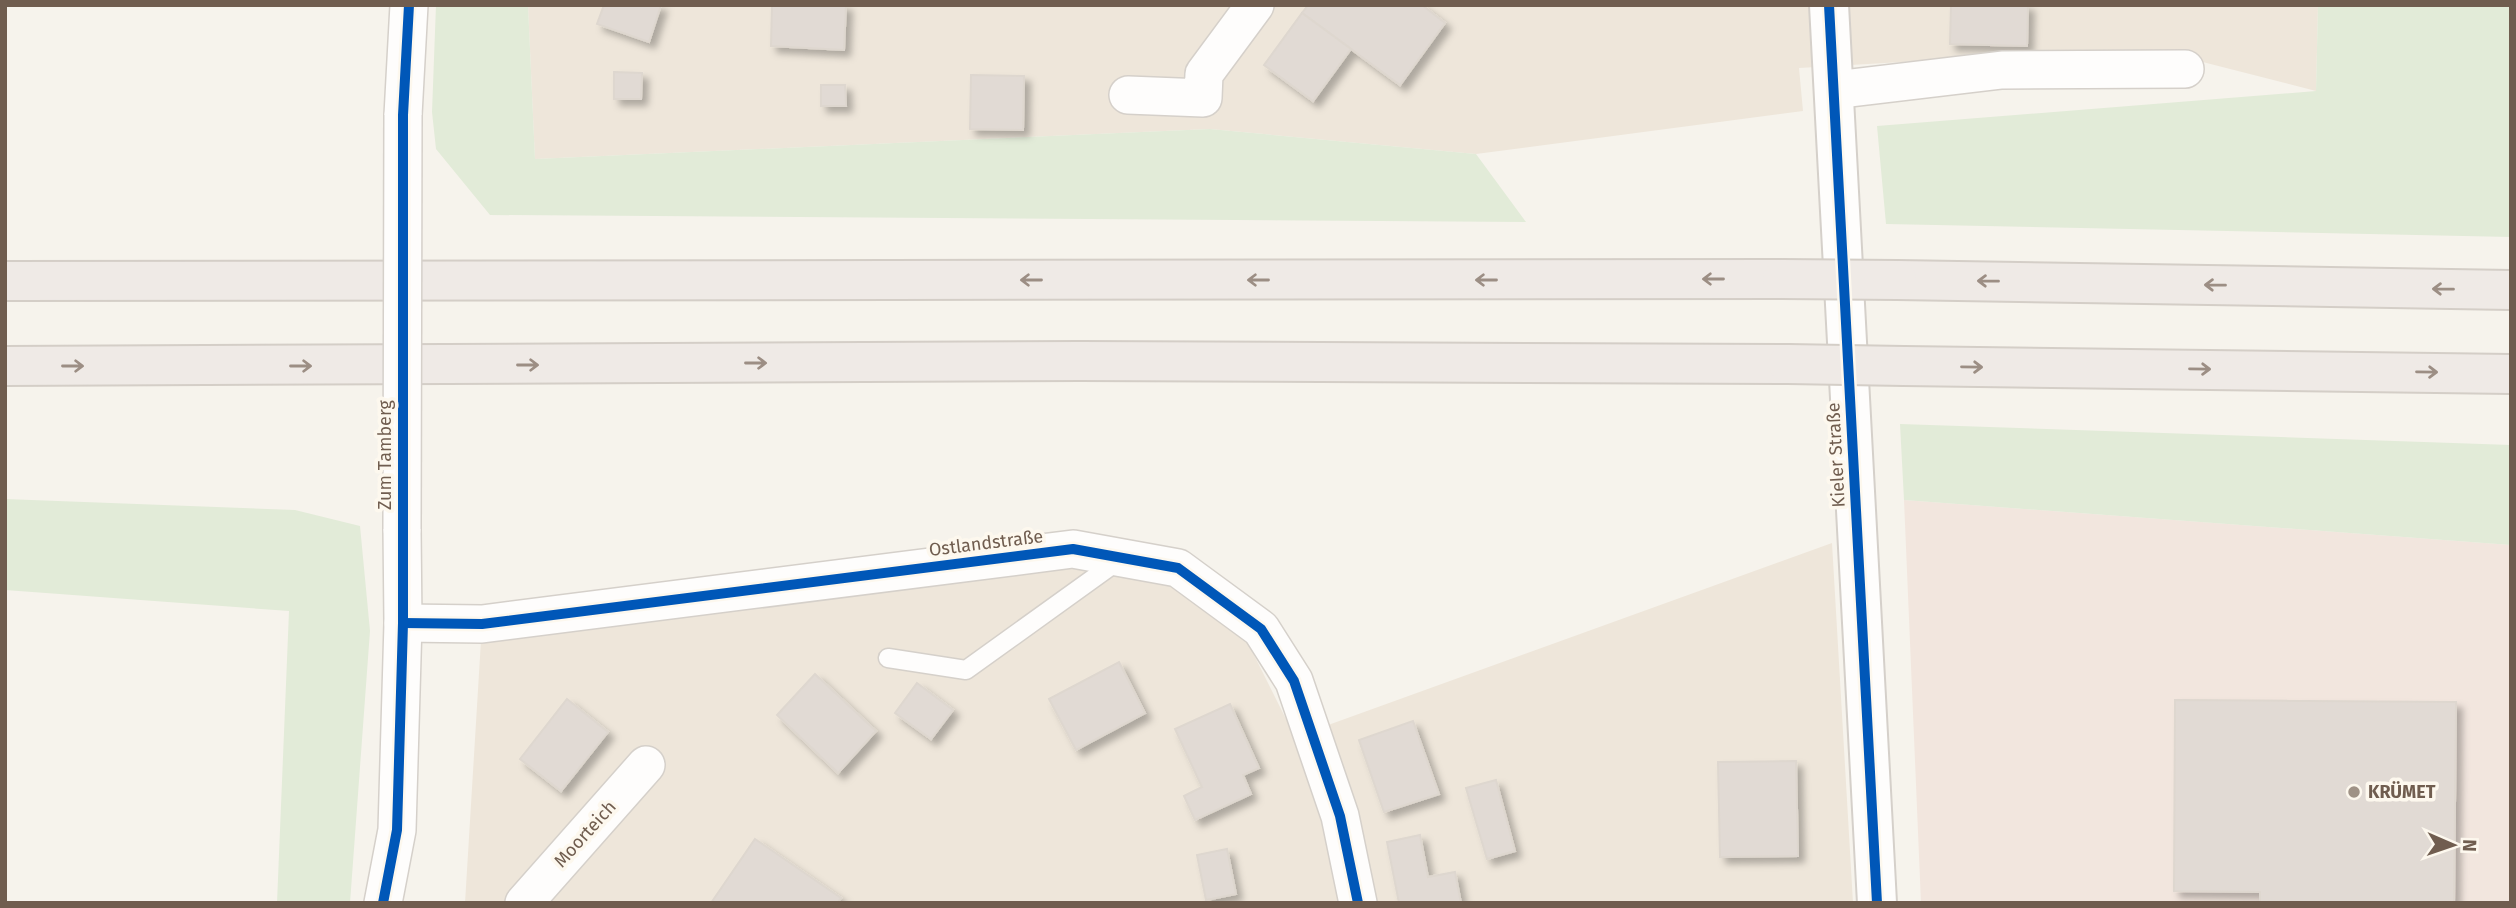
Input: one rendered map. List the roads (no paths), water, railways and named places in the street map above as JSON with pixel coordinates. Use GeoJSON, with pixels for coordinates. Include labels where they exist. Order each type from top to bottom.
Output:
{"type":"FeatureCollection","features":[{"type":"Feature","properties":{"kind":"highway"},"geometry":{"type":"LineString","coordinates":[[5,281],[1897,279],[2511,290]]}},
{"type":"Feature","properties":{"kind":"highway"},"geometry":{"type":"LineString","coordinates":[[5,366],[1066,361],[1788,364],[2511,374]]}},
{"type":"Feature","properties":{"kind":"street","name":"Zum Tamberg"},"geometry":{"type":"LineString","coordinates":[[383,903],[397,830],[404,623],[403,115],[409,5]]}},
{"type":"Feature","properties":{"kind":"street"},"geometry":{"type":"LineString","coordinates":[[1128,95],[1203,97],[1204,74],[1255,5]]}},
{"type":"Feature","properties":{"kind":"street","name":"Kieler Straße"},"geometry":{"type":"LineString","coordinates":[[1829,5],[1877,903]]}},
{"type":"Feature","properties":{"kind":"street"},"geometry":{"type":"LineString","coordinates":[[1834,90],[2002,71],[2185,69]]}},
{"type":"Feature","properties":{"kind":"street","name":"Ostlandstraße"},"geometry":{"type":"LineString","coordinates":[[404,623],[482,624],[1073,549],[1178,568],[1261,629],[1294,681],[1340,816],[1358,903]]}},
{"type":"Feature","properties":{"kind":"street","name":"Moorteich"},"geometry":{"type":"LineString","coordinates":[[524,903],[646,765]]}},
{"type":"Feature","properties":{"kind":"lane"},"geometry":{"type":"LineString","coordinates":[[888,658],[966,670],[1122,558]]}},
{"type":"Feature","properties":{"kind":"place","name":"KRÜMET"},"geometry":{"type":"Point","coordinates":[2354,792]}}]}
